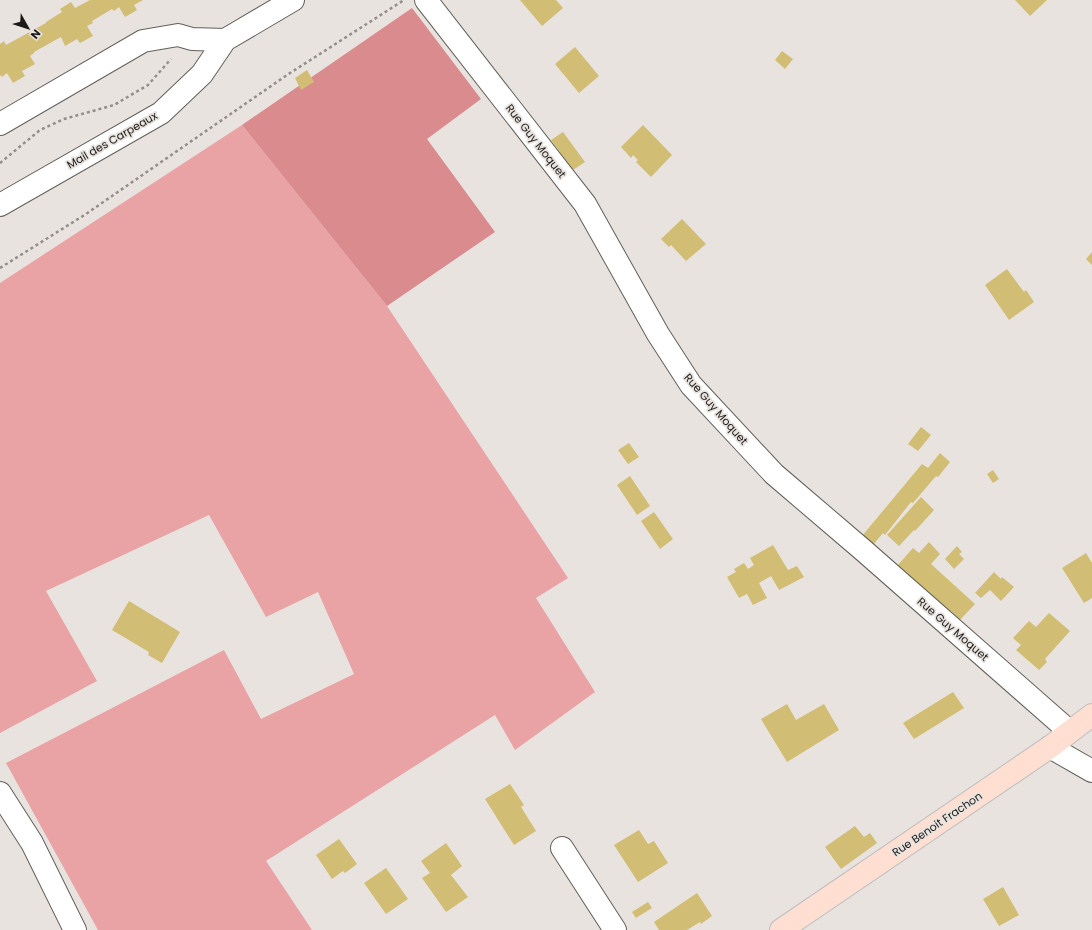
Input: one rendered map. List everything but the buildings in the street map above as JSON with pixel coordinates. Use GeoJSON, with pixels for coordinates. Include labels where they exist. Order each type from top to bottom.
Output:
{"type":"FeatureCollection","features":[{"type":"Feature","properties":{"kind":"main road","name":"Rue Benoit Frachon"},"geometry":{"type":"LineString","coordinates":[[781,930],[1050,747],[1069,731],[1092,715]]}},
{"type":"Feature","properties":{"kind":"street","name":"Mail des Carpeaux"},"geometry":{"type":"LineString","coordinates":[[0,205],[161,113],[202,74],[226,40],[293,0]]}},
{"type":"Feature","properties":{"kind":"street","name":"Rue Guy Moquet"},"geometry":{"type":"LineString","coordinates":[[426,0],[585,204],[658,334],[692,385],[774,474],[869,555],[1069,731]]}},
{"type":"Feature","properties":{"kind":"street"},"geometry":{"type":"LineString","coordinates":[[0,124],[143,41],[178,35],[192,39],[226,40]]}},
{"type":"Feature","properties":{"kind":"street"},"geometry":{"type":"LineString","coordinates":[[1050,747],[1092,771]]}},
{"type":"Feature","properties":{"kind":"street"},"geometry":{"type":"LineString","coordinates":[[0,793],[32,844],[75,930]]}},
{"type":"Feature","properties":{"kind":"street"},"geometry":{"type":"LineString","coordinates":[[562,848],[615,930]]}},
{"type":"Feature","properties":{"kind":"path"},"geometry":{"type":"LineString","coordinates":[[0,268],[86,214],[287,75],[404,0]]}},
{"type":"Feature","properties":{"kind":"path"},"geometry":{"type":"LineString","coordinates":[[0,163],[40,130],[64,119],[114,105],[148,84],[170,60],[178,35]]}},
{"type":"Feature","properties":{"kind":"shaded area"},"geometry":{"type":"Polygon","coordinates":[[[412,8],[481,99],[427,139],[495,232],[387,306],[242,125],[412,8]]]}},
{"type":"Feature","properties":{"kind":"shaded area"},"geometry":{"type":"Polygon","coordinates":[[[242,125],[387,306],[568,578],[536,598],[595,692],[515,750],[495,715],[266,861],[312,930],[98,930],[6,763],[224,650],[261,719],[354,674],[318,592],[266,617],[209,515],[46,591],[97,681],[0,733],[0,283],[242,125]]]}}]}
